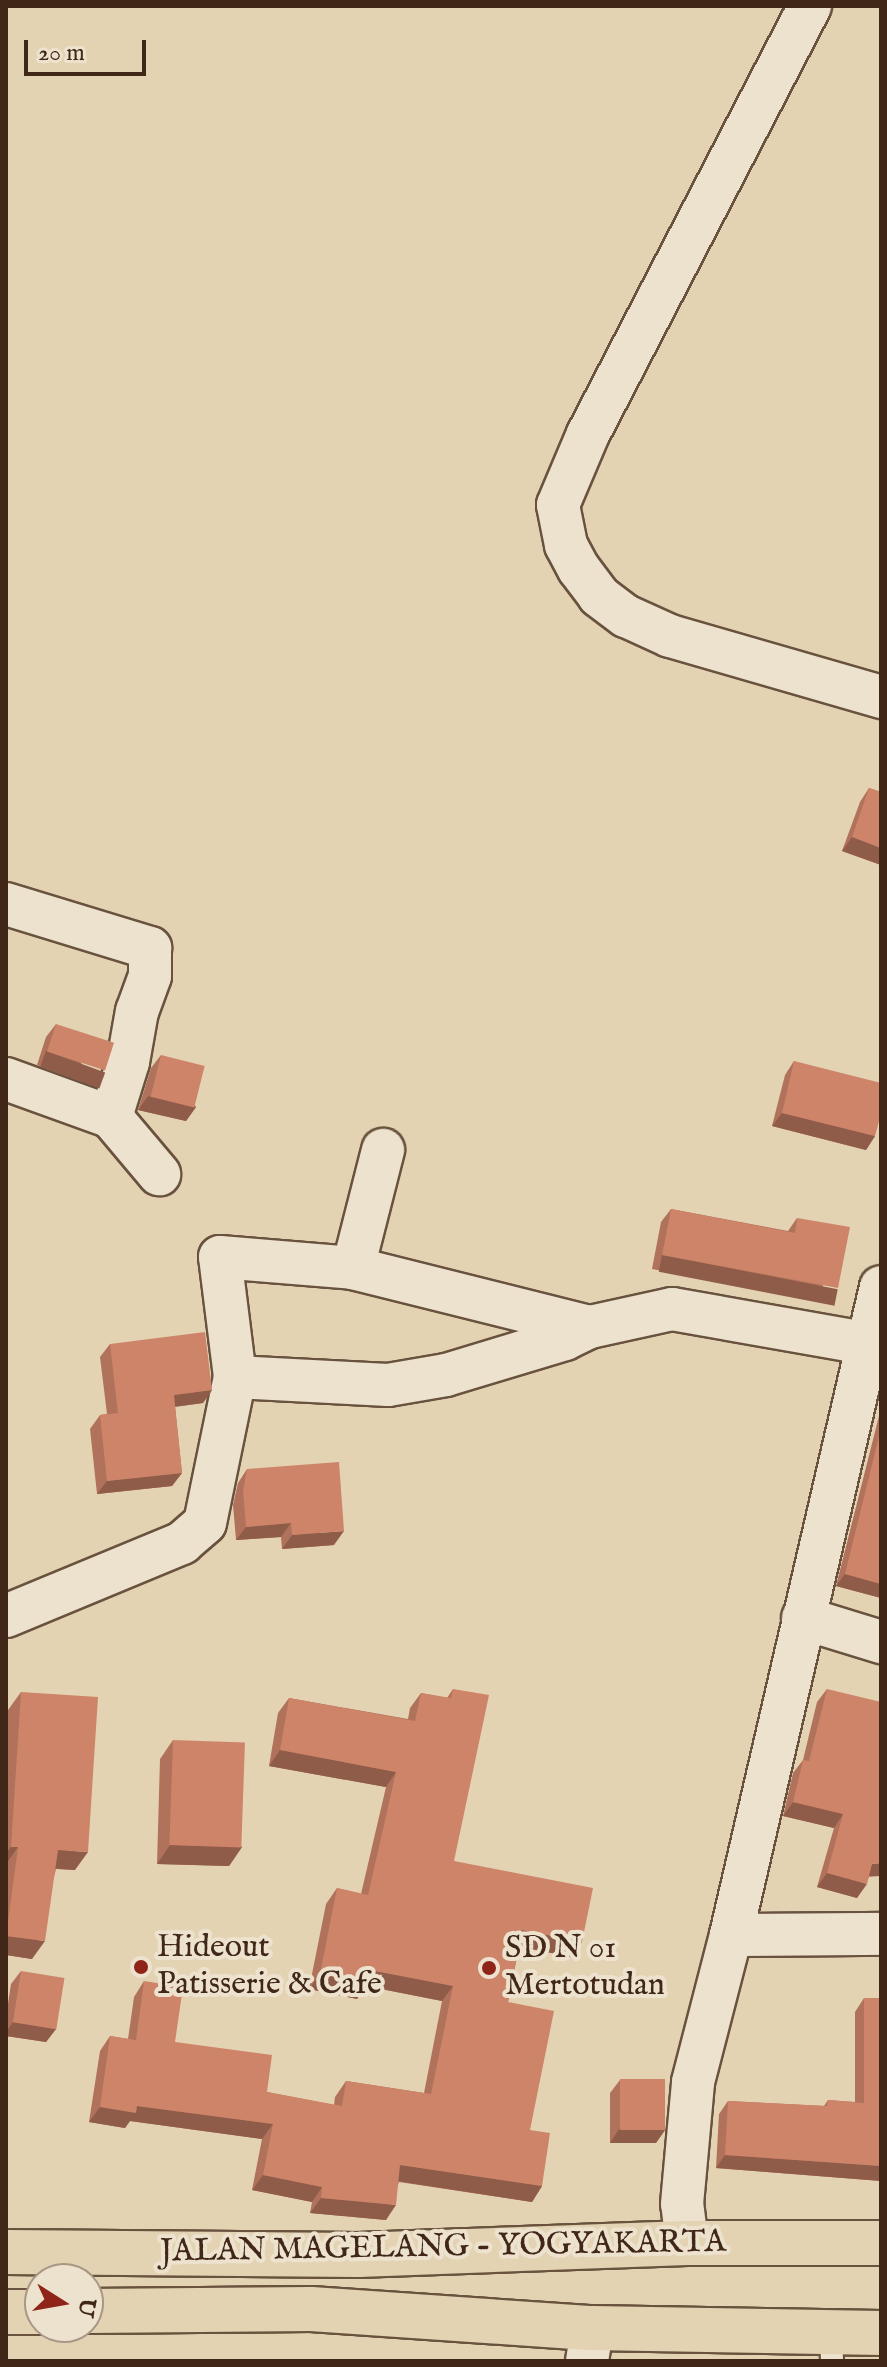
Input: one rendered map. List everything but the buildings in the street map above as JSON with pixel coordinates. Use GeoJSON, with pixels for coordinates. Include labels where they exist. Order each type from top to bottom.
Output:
{"type":"FeatureCollection","features":[{"type":"Feature","properties":{"kind":"highway","name":"JALAN MAGELANG - YOGYAKARTA"},"geometry":{"type":"LineString","coordinates":[[6,2252],[358,2255],[687,2243],[881,2243]]}},
{"type":"Feature","properties":{"kind":"highway","name":"JALAN MAGELANG - YOGYAKARTA"},"geometry":{"type":"LineString","coordinates":[[104,2311],[311,2309],[590,2344],[832,2346],[881,2333]]}},
{"type":"Feature","properties":{"kind":"street"},"geometry":{"type":"LineString","coordinates":[[810,6],[588,434],[558,505],[566,545],[579,569],[599,596],[626,616],[670,636],[881,697]]}},
{"type":"Feature","properties":{"kind":"street"},"geometry":{"type":"LineString","coordinates":[[6,904],[150,948],[150,976],[137,1011],[128,1062],[111,1117]]}},
{"type":"Feature","properties":{"kind":"street"},"geometry":{"type":"LineString","coordinates":[[6,1079],[111,1117],[159,1174]]}},
{"type":"Feature","properties":{"kind":"street"},"geometry":{"type":"LineString","coordinates":[[353,1268],[383,1150]]}},
{"type":"Feature","properties":{"kind":"street"},"geometry":{"type":"LineString","coordinates":[[6,1616],[182,1543],[205,1523],[235,1377],[220,1257],[353,1268],[578,1333]]}},
{"type":"Feature","properties":{"kind":"street"},"geometry":{"type":"LineString","coordinates":[[687,2243],[682,2204],[693,2082],[731,1935],[803,1618],[874,1344],[881,1287]]}},
{"type":"Feature","properties":{"kind":"street"},"geometry":{"type":"LineString","coordinates":[[235,1377],[388,1385],[446,1375],[648,1312],[680,1309],[874,1344]]}},
{"type":"Feature","properties":{"kind":"street"},"geometry":{"type":"LineString","coordinates":[[803,1618],[881,1642]]}},
{"type":"Feature","properties":{"kind":"street"},"geometry":{"type":"LineString","coordinates":[[731,1935],[881,1934]]}},
{"type":"Feature","properties":{"kind":"place","name":"Hideout Patisserie & Cafe"},"geometry":{"type":"Point","coordinates":[141,1967]}},
{"type":"Feature","properties":{"kind":"place","name":"SD N 01 Mertotudan"},"geometry":{"type":"Point","coordinates":[489,1968]}}]}
